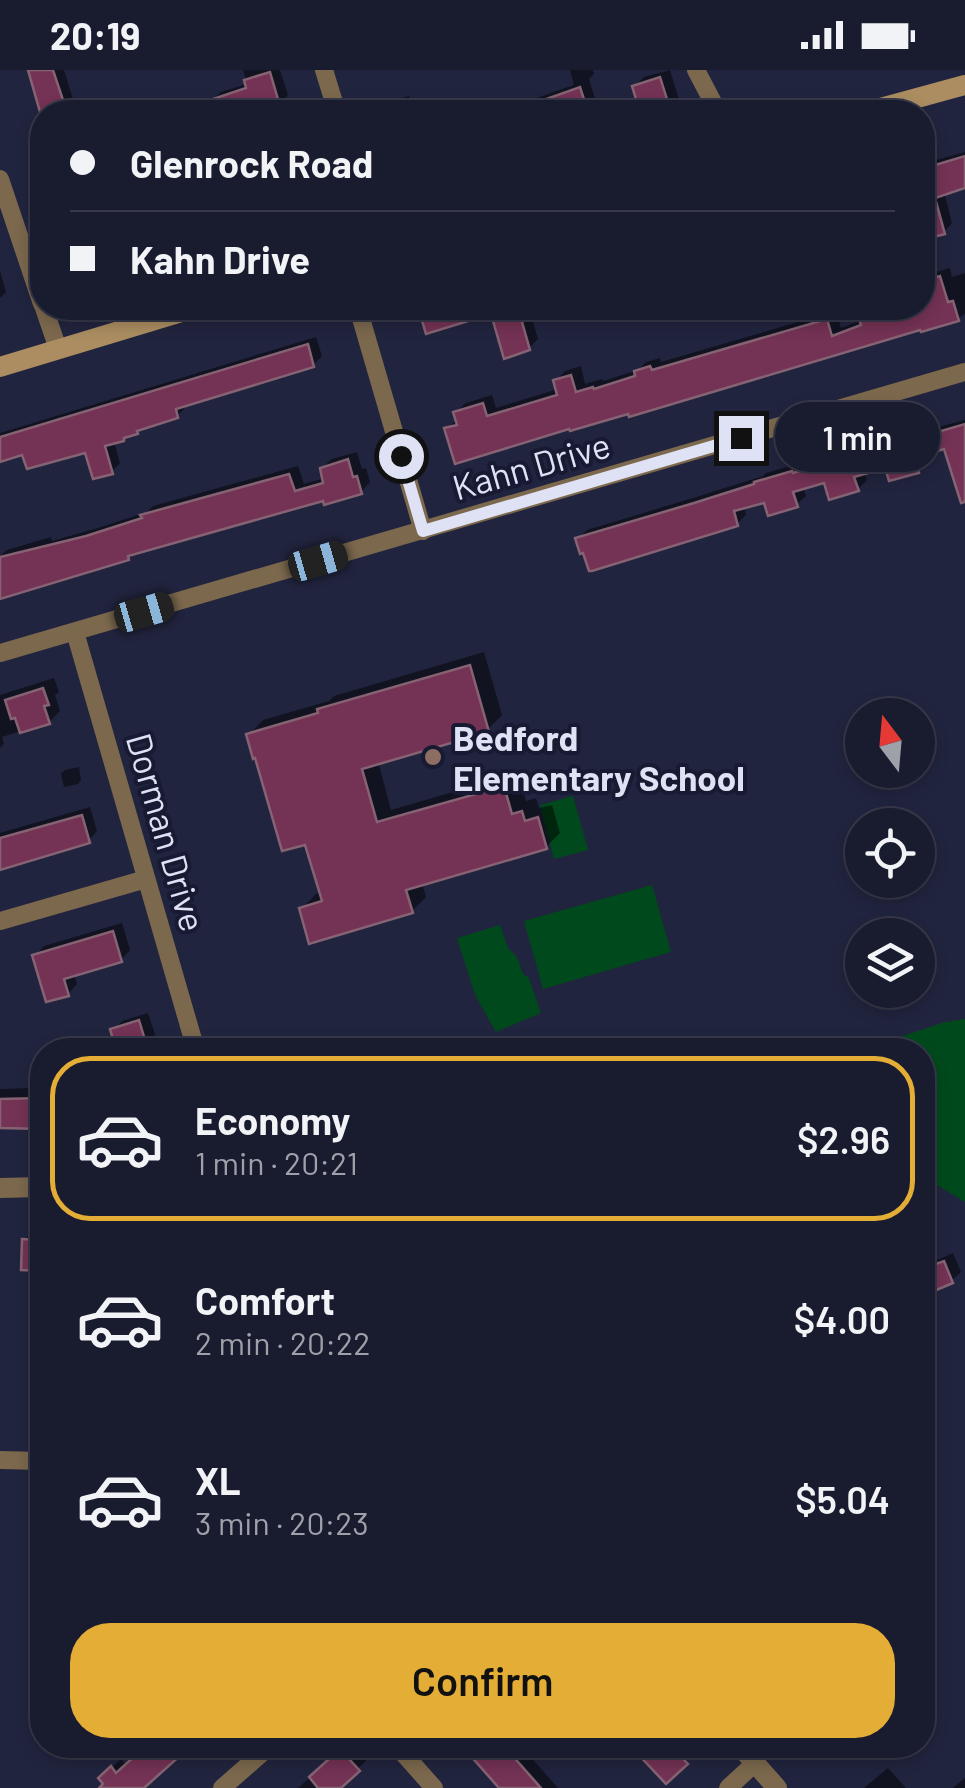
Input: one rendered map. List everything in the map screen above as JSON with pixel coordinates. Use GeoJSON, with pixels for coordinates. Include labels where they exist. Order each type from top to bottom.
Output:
{"type":"FeatureCollection","features":[{"type":"Feature","properties":{"kind":"main road"},"geometry":{"type":"LineString","coordinates":[[910,100],[965,85]]}},
{"type":"Feature","properties":{"kind":"main road"},"geometry":{"type":"LineString","coordinates":[[0,366],[156,320]]}},
{"type":"Feature","properties":{"kind":"street"},"geometry":{"type":"LineString","coordinates":[[324,70],[333,100]]}},
{"type":"Feature","properties":{"kind":"street"},"geometry":{"type":"LineString","coordinates":[[696,70],[712,100]]}},
{"type":"Feature","properties":{"kind":"street"},"geometry":{"type":"LineString","coordinates":[[0,179],[30,268]]}},
{"type":"Feature","properties":{"kind":"street"},"geometry":{"type":"LineString","coordinates":[[48,320],[58,350]]}},
{"type":"Feature","properties":{"kind":"street"},"geometry":{"type":"LineString","coordinates":[[361,320],[423,531]]}},
{"type":"Feature","properties":{"kind":"street","name":"Kahn Drive"},"geometry":{"type":"LineString","coordinates":[[0,653],[965,372]]}},
{"type":"Feature","properties":{"kind":"street","name":"Dorman Drive"},"geometry":{"type":"LineString","coordinates":[[74,632],[192,1038]]}},
{"type":"Feature","properties":{"kind":"street"},"geometry":{"type":"LineString","coordinates":[[0,921],[146,879]]}},
{"type":"Feature","properties":{"kind":"street"},"geometry":{"type":"LineString","coordinates":[[0,1188],[30,1187]]}},
{"type":"Feature","properties":{"kind":"street"},"geometry":{"type":"LineString","coordinates":[[0,1460],[30,1460]]}},
{"type":"Feature","properties":{"kind":"street"},"geometry":{"type":"LineString","coordinates":[[222,1788],[256,1758]]}},
{"type":"Feature","properties":{"kind":"street"},"geometry":{"type":"LineString","coordinates":[[407,1758],[434,1788]]}},
{"type":"Feature","properties":{"kind":"street"},"geometry":{"type":"LineString","coordinates":[[750,1758],[777,1788]]}},
{"type":"Feature","properties":{"kind":"street"},"geometry":{"type":"LineString","coordinates":[[728,1788],[755,1764]]}},
{"type":"Feature","properties":{"kind":"green space"},"geometry":{"type":"Polygon","coordinates":[[[573,796],[588,850],[554,859],[540,805],[573,796]]]}},
{"type":"Feature","properties":{"kind":"green space"},"geometry":{"type":"Polygon","coordinates":[[[652,885],[671,952],[543,989],[524,921],[652,885]]]}},
{"type":"Feature","properties":{"kind":"green space"},"geometry":{"type":"Polygon","coordinates":[[[500,925],[508,948],[529,978],[541,1013],[496,1032],[475,995],[457,938],[500,925]]]}},
{"type":"Feature","properties":{"kind":"green space"},"geometry":{"type":"Polygon","coordinates":[[[965,1019],[965,1202],[937,1185],[935,1177],[935,1038],[897,1038],[965,1019]]]}},
{"type":"Feature","properties":{"kind":"building"},"geometry":{"type":"Polygon","coordinates":[[[28,70],[53,70],[63,100],[37,100],[28,70]]]}},
{"type":"Feature","properties":{"kind":"building"},"geometry":{"type":"Polygon","coordinates":[[[270,72],[278,100],[210,100],[246,88],[244,80],[270,72]]]}},
{"type":"Feature","properties":{"kind":"building"},"geometry":{"type":"Polygon","coordinates":[[[660,77],[667,100],[636,100],[632,86],[660,77]]]}},
{"type":"Feature","properties":{"kind":"building"},"geometry":{"type":"Polygon","coordinates":[[[580,87],[584,100],[543,100],[580,87]]]}},
{"type":"Feature","properties":{"kind":"building"},"geometry":{"type":"Polygon","coordinates":[[[965,156],[965,188],[935,198],[935,165],[965,156]]]}},
{"type":"Feature","properties":{"kind":"building"},"geometry":{"type":"Polygon","coordinates":[[[935,198],[945,234],[935,236],[935,198]]]}},
{"type":"Feature","properties":{"kind":"building"},"geometry":{"type":"Polygon","coordinates":[[[940,276],[959,321],[455,464],[444,428],[457,425],[453,412],[483,403],[487,416],[557,395],[553,380],[571,375],[576,392],[594,389],[635,376],[634,371],[650,366],[652,370],[824,320],[827,320],[832,336],[861,325],[859,320],[935,320],[935,277],[940,276]]]}},
{"type":"Feature","properties":{"kind":"building"},"geometry":{"type":"Polygon","coordinates":[[[422,320],[472,320],[426,334],[422,320]]]}},
{"type":"Feature","properties":{"kind":"building"},"geometry":{"type":"Polygon","coordinates":[[[493,320],[521,320],[530,350],[504,359],[493,320]]]}},
{"type":"Feature","properties":{"kind":"building"},"geometry":{"type":"Polygon","coordinates":[[[308,344],[314,367],[176,409],[178,418],[105,446],[113,474],[93,479],[85,453],[27,469],[22,455],[0,462],[0,437],[308,344]]]}},
{"type":"Feature","properties":{"kind":"building"},"geometry":{"type":"Polygon","coordinates":[[[965,424],[965,502],[961,503],[944,449],[914,458],[919,473],[889,481],[885,468],[854,477],[859,491],[829,500],[824,483],[793,492],[798,507],[768,516],[764,503],[734,511],[738,526],[592,571],[583,553],[580,554],[575,538],[754,482],[965,424]]]}},
{"type":"Feature","properties":{"kind":"building"},"geometry":{"type":"Polygon","coordinates":[[[348,459],[362,494],[324,505],[323,501],[128,556],[129,560],[0,599],[0,557],[86,536],[142,518],[140,515],[289,474],[295,491],[323,483],[320,468],[348,459]]]}},
{"type":"Feature","properties":{"kind":"building"},"geometry":{"type":"Polygon","coordinates":[[[470,665],[489,732],[362,769],[377,822],[504,786],[512,814],[522,811],[525,821],[538,817],[547,849],[406,890],[413,913],[309,944],[299,908],[322,901],[305,845],[282,851],[246,734],[470,665]]]}},
{"type":"Feature","properties":{"kind":"building"},"geometry":{"type":"Polygon","coordinates":[[[43,688],[50,724],[20,733],[5,700],[43,688]]]}},
{"type":"Feature","properties":{"kind":"building"},"geometry":{"type":"Polygon","coordinates":[[[82,815],[90,843],[0,870],[0,838],[82,815]]]}},
{"type":"Feature","properties":{"kind":"building"},"geometry":{"type":"Polygon","coordinates":[[[113,931],[122,962],[64,979],[69,996],[46,1002],[32,955],[113,931]]]}},
{"type":"Feature","properties":{"kind":"building"},"geometry":{"type":"Polygon","coordinates":[[[139,1020],[144,1038],[113,1038],[110,1029],[139,1020]]]}},
{"type":"Feature","properties":{"kind":"building"},"geometry":{"type":"Polygon","coordinates":[[[30,1098],[30,1129],[0,1128],[0,1099],[30,1098]]]}},
{"type":"Feature","properties":{"kind":"building"},"geometry":{"type":"Polygon","coordinates":[[[22,1239],[30,1239],[30,1270],[21,1270],[22,1239]]]}},
{"type":"Feature","properties":{"kind":"building"},"geometry":{"type":"Polygon","coordinates":[[[944,1261],[953,1283],[935,1291],[935,1264],[944,1261]]]}},
{"type":"Feature","properties":{"kind":"building"},"geometry":{"type":"Polygon","coordinates":[[[133,1758],[177,1758],[144,1788],[99,1788],[103,1784],[98,1778],[111,1766],[116,1773],[133,1758]]]}},
{"type":"Feature","properties":{"kind":"building"},"geometry":{"type":"Polygon","coordinates":[[[330,1758],[348,1758],[360,1771],[341,1788],[318,1788],[309,1777],[330,1758]]]}},
{"type":"Feature","properties":{"kind":"building"},"geometry":{"type":"Polygon","coordinates":[[[472,1758],[514,1758],[541,1788],[499,1788],[472,1758]]]}},
{"type":"Feature","properties":{"kind":"building"},"geometry":{"type":"Polygon","coordinates":[[[642,1758],[682,1758],[688,1764],[666,1784],[642,1758]]]}},
{"type":"Feature","properties":{"kind":"place","name":"Bedford Elementary School"},"geometry":{"type":"Point","coordinates":[433,757]}},
{"type":"Feature","properties":{"kind":"route"},"geometry":{"type":"LineString","coordinates":[[401,456],[423,531],[741,438]]}}]}
